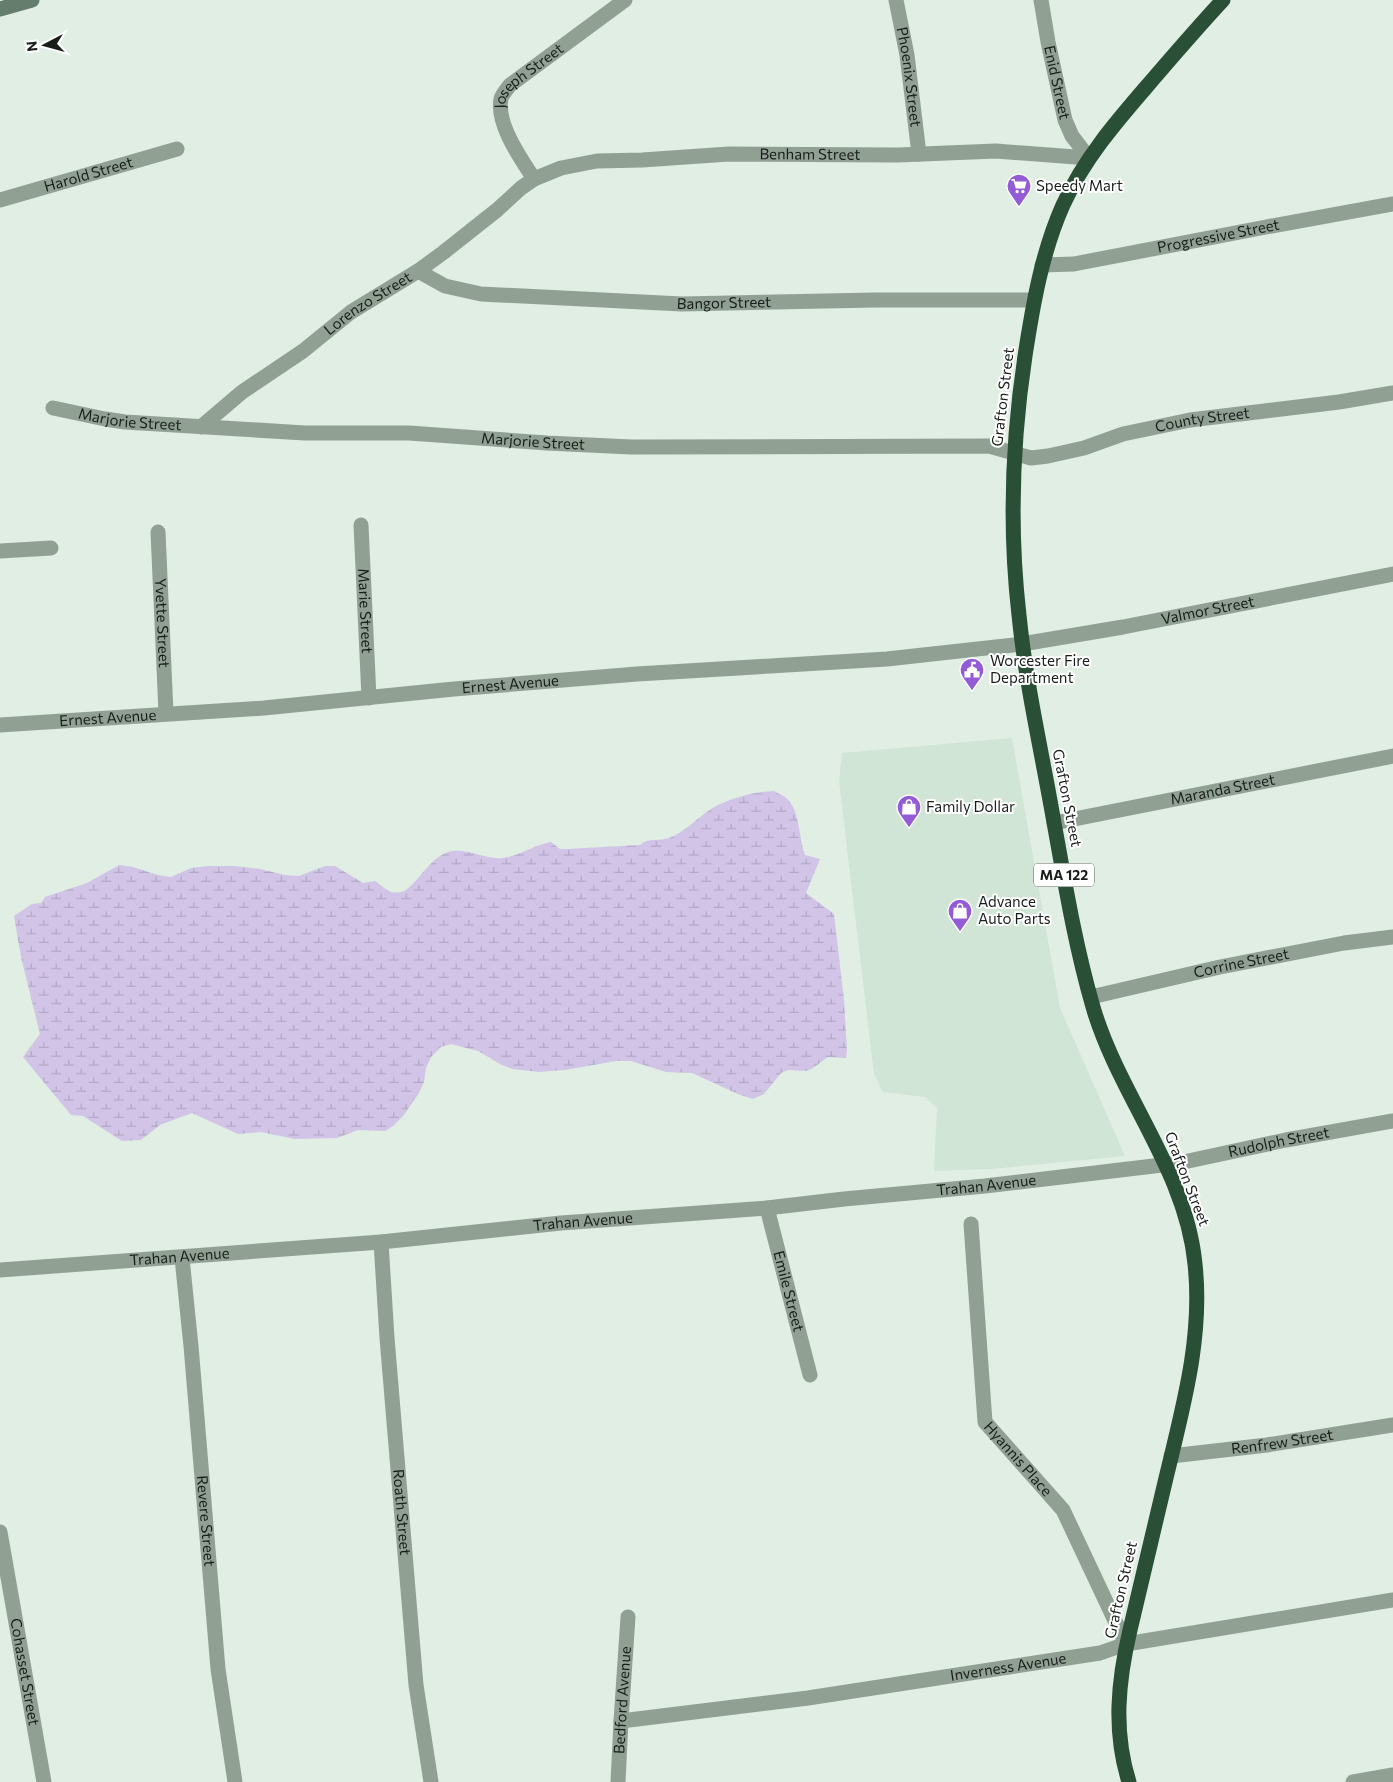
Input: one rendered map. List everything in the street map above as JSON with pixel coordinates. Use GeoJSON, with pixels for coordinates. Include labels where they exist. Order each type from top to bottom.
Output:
{"type":"FeatureCollection","features":[{"type":"Feature","properties":{"kind":"highway","name":"Grafton Street"},"geometry":{"type":"LineString","coordinates":[[1129,1782],[1119,1740],[1118,1713],[1126,1644],[1183,1410],[1195,1339],[1196,1288],[1192,1242],[1185,1216],[1166,1165],[1142,1115],[1114,1064],[1091,997],[1076,933],[1031,704],[1022,644],[1013,547],[1014,454],[1019,395],[1034,300],[1042,265],[1063,204],[1089,158],[1136,99],[1223,0]]}},
{"type":"Feature","properties":{"kind":"street"},"geometry":{"type":"LineString","coordinates":[[0,9],[32,0]]}},
{"type":"Feature","properties":{"kind":"street","name":"Joseph Street"},"geometry":{"type":"LineString","coordinates":[[534,179],[518,154],[505,126],[501,111],[501,97],[510,86],[625,0]]}},
{"type":"Feature","properties":{"kind":"street","name":"Phoenix Street"},"geometry":{"type":"LineString","coordinates":[[896,0],[907,56],[919,154]]}},
{"type":"Feature","properties":{"kind":"street","name":"Enid Street"},"geometry":{"type":"LineString","coordinates":[[1041,0],[1048,42],[1066,120],[1072,136],[1089,158]]}},
{"type":"Feature","properties":{"kind":"street","name":"Harold Street"},"geometry":{"type":"LineString","coordinates":[[0,200],[177,149]]}},
{"type":"Feature","properties":{"kind":"street","name":"Benham Street"},"geometry":{"type":"LineString","coordinates":[[534,179],[561,168],[597,161],[729,154],[919,154],[996,151],[1044,153],[1089,158]]}},
{"type":"Feature","properties":{"kind":"street","name":"Lorenzo Street"},"geometry":{"type":"LineString","coordinates":[[202,427],[242,392],[303,351],[351,312],[418,272],[534,179]]}},
{"type":"Feature","properties":{"kind":"street","name":"Progressive Street"},"geometry":{"type":"LineString","coordinates":[[1042,265],[1074,264],[1256,228],[1393,204]]}},
{"type":"Feature","properties":{"kind":"street","name":"Bangor Street"},"geometry":{"type":"LineString","coordinates":[[418,272],[445,286],[481,294],[675,304],[891,300],[1034,300]]}},
{"type":"Feature","properties":{"kind":"street","name":"County Street"},"geometry":{"type":"LineString","coordinates":[[1014,454],[1031,458],[1048,456],[1084,448],[1123,434],[1190,420],[1338,402],[1393,393]]}},
{"type":"Feature","properties":{"kind":"street","name":"Marjorie Street"},"geometry":{"type":"LineString","coordinates":[[54,408],[118,421],[331,434],[409,433],[631,447],[989,446],[1014,454]]}},
{"type":"Feature","properties":{"kind":"street","name":"Marie Street"},"geometry":{"type":"LineString","coordinates":[[361,525],[370,698]]}},
{"type":"Feature","properties":{"kind":"street","name":"Yvette Street"},"geometry":{"type":"LineString","coordinates":[[158,532],[166,713]]}},
{"type":"Feature","properties":{"kind":"street"},"geometry":{"type":"LineString","coordinates":[[0,551],[51,548]]}},
{"type":"Feature","properties":{"kind":"street","name":"Valmor Street"},"geometry":{"type":"LineString","coordinates":[[1022,644],[1123,627],[1393,574]]}},
{"type":"Feature","properties":{"kind":"street","name":"Ernest Avenue"},"geometry":{"type":"LineString","coordinates":[[0,725],[264,708],[454,689],[637,674],[887,659],[1022,644]]}},
{"type":"Feature","properties":{"kind":"street","name":"Maranda Street"},"geometry":{"type":"LineString","coordinates":[[1054,823],[1393,756]]}},
{"type":"Feature","properties":{"kind":"street","name":"Corrine Street"},"geometry":{"type":"LineString","coordinates":[[1091,997],[1220,967],[1344,943],[1393,937]]}},
{"type":"Feature","properties":{"kind":"street","name":"Rudolph Street"},"geometry":{"type":"LineString","coordinates":[[1166,1165],[1393,1121]]}},
{"type":"Feature","properties":{"kind":"street","name":"Trahan Avenue"},"geometry":{"type":"LineString","coordinates":[[0,1270],[381,1242],[561,1223],[767,1208],[976,1187],[1166,1165]]}},
{"type":"Feature","properties":{"kind":"street","name":"Emile Street"},"geometry":{"type":"LineString","coordinates":[[767,1208],[810,1375]]}},
{"type":"Feature","properties":{"kind":"street","name":"Hyannis Place"},"geometry":{"type":"LineString","coordinates":[[970,1224],[985,1422],[1062,1510],[1126,1644]]}},
{"type":"Feature","properties":{"kind":"street","name":"Roath Street"},"geometry":{"type":"LineString","coordinates":[[381,1242],[416,1684],[431,1782]]}},
{"type":"Feature","properties":{"kind":"street","name":"Revere Street"},"geometry":{"type":"LineString","coordinates":[[182,1258],[218,1669],[235,1782]]}},
{"type":"Feature","properties":{"kind":"street","name":"Renfrew Street"},"geometry":{"type":"LineString","coordinates":[[1171,1456],[1267,1445],[1393,1425]]}},
{"type":"Feature","properties":{"kind":"street","name":"Cohasset Street"},"geometry":{"type":"LineString","coordinates":[[0,1532],[44,1782]]}},
{"type":"Feature","properties":{"kind":"street","name":"Inverness Avenue"},"geometry":{"type":"LineString","coordinates":[[621,1721],[808,1698],[1100,1653],[1126,1644],[1393,1600]]}},
{"type":"Feature","properties":{"kind":"street","name":"Bedford Avenue"},"geometry":{"type":"LineString","coordinates":[[618,1782],[628,1617]]}},
{"type":"Feature","properties":{"kind":"street"},"geometry":{"type":"LineString","coordinates":[[1353,1782],[1393,1775]]}},
{"type":"Feature","properties":{"kind":"shaded area"},"geometry":{"type":"Polygon","coordinates":[[[1012,738],[1060,1008],[1125,1156],[991,1169],[934,1171],[937,1108],[925,1097],[883,1092],[874,1074],[839,781],[842,753],[1012,738]]]}},
{"type":"Feature","properties":{"kind":"green space"},"geometry":{"type":"Polygon","coordinates":[[[774,791],[785,797],[794,809],[805,855],[820,859],[806,893],[834,914],[844,1000],[847,1050],[846,1058],[828,1057],[806,1071],[788,1070],[781,1073],[764,1094],[753,1099],[692,1073],[666,1072],[631,1061],[616,1061],[565,1070],[539,1072],[513,1069],[478,1051],[451,1044],[441,1047],[431,1057],[419,1093],[404,1115],[385,1131],[358,1130],[337,1138],[295,1139],[261,1132],[238,1134],[192,1113],[160,1125],[141,1140],[122,1141],[83,1116],[71,1115],[23,1057],[40,1034],[21,957],[14,916],[32,904],[41,903],[45,897],[87,883],[119,865],[171,877],[191,868],[208,866],[234,866],[299,876],[325,866],[335,866],[363,883],[375,881],[389,891],[398,892],[404,891],[439,857],[453,851],[503,858],[551,842],[560,849],[640,845],[650,840],[669,838],[686,829],[711,809],[733,799],[749,794],[774,791]]]}},
{"type":"Feature","properties":{"kind":"place","name":"Speedy Mart"},"geometry":{"type":"Point","coordinates":[1019,207]}},
{"type":"Feature","properties":{"kind":"place","name":"Worcester Fire Department"},"geometry":{"type":"Point","coordinates":[972,691]}},
{"type":"Feature","properties":{"kind":"place","name":"Family Dollar"},"geometry":{"type":"Point","coordinates":[909,828]}},
{"type":"Feature","properties":{"kind":"place","name":"Advance Auto Parts"},"geometry":{"type":"Point","coordinates":[960,932]}}]}
